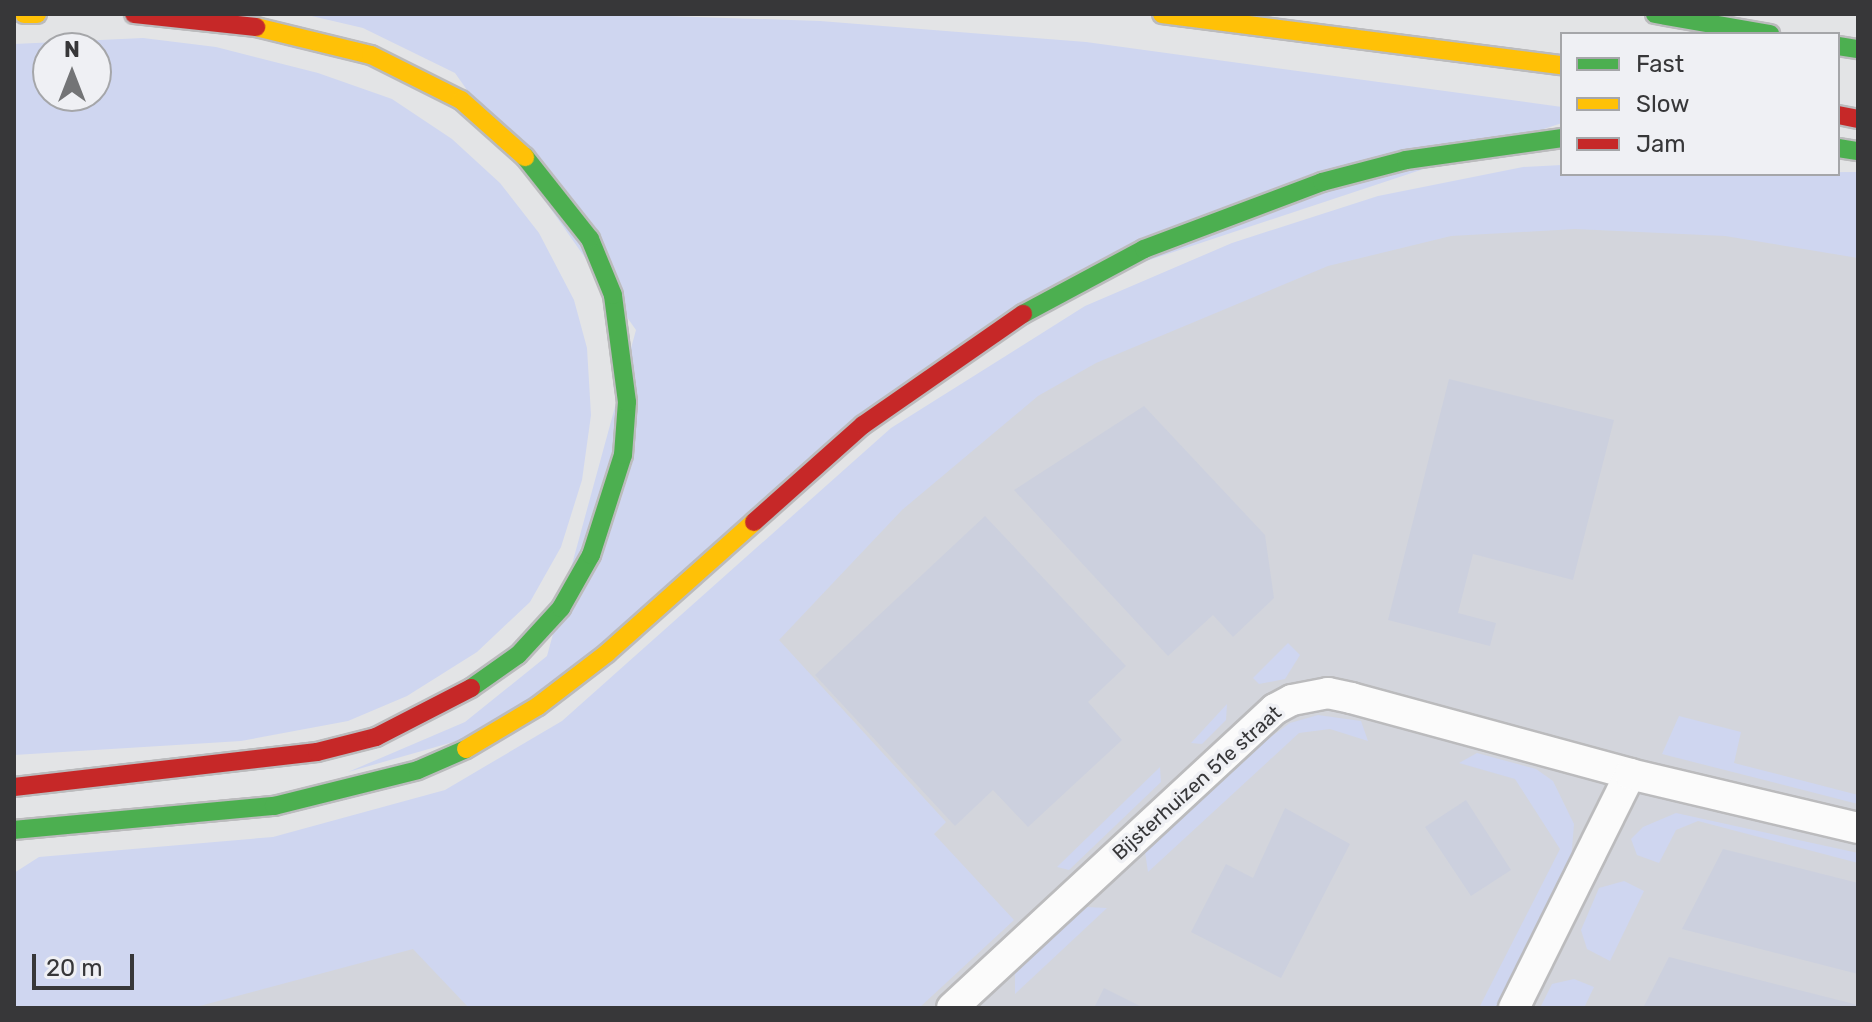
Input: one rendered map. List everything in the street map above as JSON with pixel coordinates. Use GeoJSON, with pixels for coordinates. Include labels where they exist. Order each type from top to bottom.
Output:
{"type":"FeatureCollection","features":[{"type":"Feature","properties":{"kind":"highway"},"geometry":{"type":"LineString","coordinates":[[24,14],[37,14]]}},
{"type":"Feature","properties":{"kind":"highway"},"geometry":{"type":"LineString","coordinates":[[14,787],[317,752],[376,737],[449,704],[518,655],[561,608],[591,555],[623,455],[627,402],[613,295],[590,239],[513,142],[461,100],[371,55],[232,21],[134,14]]}},
{"type":"Feature","properties":{"kind":"highway"},"geometry":{"type":"LineString","coordinates":[[1162,14],[1560,65]]}},
{"type":"Feature","properties":{"kind":"highway"},"geometry":{"type":"LineString","coordinates":[[1655,14],[1758,32]]}},
{"type":"Feature","properties":{"kind":"highway"},"geometry":{"type":"LineString","coordinates":[[14,830],[274,806],[353,790],[442,760],[538,706],[607,653],[863,425],[999,328],[1065,290],[1144,249],[1322,182],[1406,160],[1560,138]]}},
{"type":"Feature","properties":{"kind":"street","name":"Bijsterhuizen 51e straat"},"geometry":{"type":"LineString","coordinates":[[952,1008],[1275,709],[1292,700],[1328,693],[1351,698],[1630,774],[1858,828]]}},
{"type":"Feature","properties":{"kind":"street"},"geometry":{"type":"LineString","coordinates":[[1514,1008],[1630,774]]}},
{"type":"Feature","properties":{"kind":"shaded area"},"geometry":{"type":"Polygon","coordinates":[[[303,14],[607,14],[820,21],[1086,42],[1560,107],[1560,124],[1038,297],[492,731],[348,772],[465,722],[547,656],[636,330],[455,73],[363,28],[303,14]]]}},
{"type":"Feature","properties":{"kind":"shaded area"},"geometry":{"type":"Polygon","coordinates":[[[143,38],[216,47],[318,73],[392,99],[452,139],[500,183],[539,233],[574,300],[587,348],[591,415],[582,480],[561,547],[530,602],[477,652],[407,696],[348,721],[241,741],[14,755],[14,44],[32,43],[32,112],[112,112],[112,39],[143,38]]]}},
{"type":"Feature","properties":{"kind":"shaded area"},"geometry":{"type":"Polygon","coordinates":[[[1560,165],[1560,176],[1840,176],[1840,172],[1858,172],[1858,258],[1725,236],[1575,229],[1451,236],[1328,266],[1096,363],[1038,396],[902,510],[779,640],[946,822],[934,834],[1014,920],[919,1008],[469,1008],[413,949],[192,1008],[14,1008],[14,873],[39,857],[273,837],[445,790],[562,721],[891,428],[1085,306],[1232,243],[1378,196],[1523,167],[1560,165]]]}},
{"type":"Feature","properties":{"kind":"shaded area"},"geometry":{"type":"Polygon","coordinates":[[[1468,203],[1858,225],[1858,1008],[89,1008],[234,962],[1126,320],[1468,203]]]}},
{"type":"Feature","properties":{"kind":"shaded area"},"geometry":{"type":"Polygon","coordinates":[[[1288,643],[1300,655],[1285,679],[1259,684],[1253,678],[1288,643]]]}},
{"type":"Feature","properties":{"kind":"shaded area"},"geometry":{"type":"Polygon","coordinates":[[[1227,704],[1226,720],[1202,744],[1191,743],[1227,704]]]}},
{"type":"Feature","properties":{"kind":"shaded area"},"geometry":{"type":"Polygon","coordinates":[[[1318,715],[1361,721],[1368,741],[1330,729],[1299,733],[1148,872],[1145,852],[1261,744],[1290,723],[1318,715]]]}},
{"type":"Feature","properties":{"kind":"shaded area"},"geometry":{"type":"Polygon","coordinates":[[[1679,716],[1741,732],[1734,763],[1858,795],[1858,804],[1662,754],[1679,716]]]}},
{"type":"Feature","properties":{"kind":"shaded area"},"geometry":{"type":"Polygon","coordinates":[[[1477,753],[1536,769],[1553,781],[1574,824],[1571,861],[1498,1008],[1479,1008],[1560,849],[1515,779],[1459,763],[1477,753]]]}},
{"type":"Feature","properties":{"kind":"shaded area"},"geometry":{"type":"Polygon","coordinates":[[[1160,767],[1161,782],[1069,870],[1057,867],[1160,767]]]}},
{"type":"Feature","properties":{"kind":"shaded area"},"geometry":{"type":"Polygon","coordinates":[[[1676,813],[1858,853],[1858,863],[1698,821],[1676,830],[1659,863],[1637,855],[1631,839],[1643,827],[1676,813]]]}},
{"type":"Feature","properties":{"kind":"shaded area"},"geometry":{"type":"Polygon","coordinates":[[[1624,881],[1644,891],[1610,961],[1587,949],[1581,930],[1599,888],[1624,881]]]}},
{"type":"Feature","properties":{"kind":"shaded area"},"geometry":{"type":"Polygon","coordinates":[[[1087,907],[1107,908],[1015,994],[1015,971],[1087,907]]]}},
{"type":"Feature","properties":{"kind":"shaded area"},"geometry":{"type":"Polygon","coordinates":[[[1574,979],[1594,987],[1584,1008],[1540,1008],[1552,984],[1574,979]]]}},
{"type":"Feature","properties":{"kind":"building"},"geometry":{"type":"Polygon","coordinates":[[[1449,379],[1614,420],[1573,580],[1473,554],[1458,613],[1496,623],[1490,646],[1388,620],[1449,379]]]}},
{"type":"Feature","properties":{"kind":"building"},"geometry":{"type":"Polygon","coordinates":[[[1144,406],[1265,535],[1274,598],[1233,637],[1213,615],[1168,656],[1014,490],[1144,406]]]}},
{"type":"Feature","properties":{"kind":"building"},"geometry":{"type":"Polygon","coordinates":[[[985,516],[1126,666],[1088,702],[1122,740],[1028,827],[993,790],[955,826],[815,675],[985,516]]]}},
{"type":"Feature","properties":{"kind":"building"},"geometry":{"type":"Polygon","coordinates":[[[1466,800],[1511,870],[1471,896],[1425,827],[1466,800]]]}},
{"type":"Feature","properties":{"kind":"building"},"geometry":{"type":"Polygon","coordinates":[[[1285,808],[1350,844],[1281,978],[1191,932],[1226,864],[1253,878],[1285,808]]]}},
{"type":"Feature","properties":{"kind":"building"},"geometry":{"type":"Polygon","coordinates":[[[1723,849],[1858,883],[1858,974],[1682,929],[1723,849]]]}},
{"type":"Feature","properties":{"kind":"building"},"geometry":{"type":"Polygon","coordinates":[[[1669,957],[1858,1005],[1858,1008],[1643,1008],[1669,957]]]}},
{"type":"Feature","properties":{"kind":"building"},"geometry":{"type":"Polygon","coordinates":[[[1104,988],[1144,1008],[1094,1008],[1104,988]]]}},
{"type":"Feature","properties":{"kind":"traffic: fast"},"geometry":{"type":"LineString","coordinates":[[1655,14],[1758,32]]}},
{"type":"Feature","properties":{"kind":"traffic: fast"},"geometry":{"type":"LineString","coordinates":[[1840,46],[1858,49]]}},
{"type":"Feature","properties":{"kind":"traffic: fast"},"geometry":{"type":"LineString","coordinates":[[1023,314],[1144,249],[1322,182],[1406,160],[1560,138]]}},
{"type":"Feature","properties":{"kind":"traffic: fast"},"geometry":{"type":"LineString","coordinates":[[1840,148],[1858,151]]}},
{"type":"Feature","properties":{"kind":"traffic: fast"},"geometry":{"type":"LineString","coordinates":[[471,688],[518,655],[561,608],[591,555],[623,455],[627,402],[613,295],[590,239],[525,157]]}},
{"type":"Feature","properties":{"kind":"traffic: fast"},"geometry":{"type":"LineString","coordinates":[[14,830],[274,806],[418,770],[466,749]]}},
{"type":"Feature","properties":{"kind":"traffic: slow"},"geometry":{"type":"LineString","coordinates":[[24,14],[37,14]]}},
{"type":"Feature","properties":{"kind":"traffic: slow"},"geometry":{"type":"LineString","coordinates":[[1162,14],[1560,65]]}},
{"type":"Feature","properties":{"kind":"traffic: slow"},"geometry":{"type":"LineString","coordinates":[[256,27],[371,55],[461,100],[525,157]]}},
{"type":"Feature","properties":{"kind":"traffic: slow"},"geometry":{"type":"LineString","coordinates":[[466,749],[538,706],[607,653],[754,522]]}},
{"type":"Feature","properties":{"kind":"traffic: jam"},"geometry":{"type":"LineString","coordinates":[[134,14],[256,27]]}},
{"type":"Feature","properties":{"kind":"traffic: jam"},"geometry":{"type":"LineString","coordinates":[[1840,115],[1858,119]]}},
{"type":"Feature","properties":{"kind":"traffic: jam"},"geometry":{"type":"LineString","coordinates":[[754,522],[863,425],[1023,314]]}},
{"type":"Feature","properties":{"kind":"traffic: jam"},"geometry":{"type":"LineString","coordinates":[[14,787],[317,752],[376,737],[471,688]]}}]}
